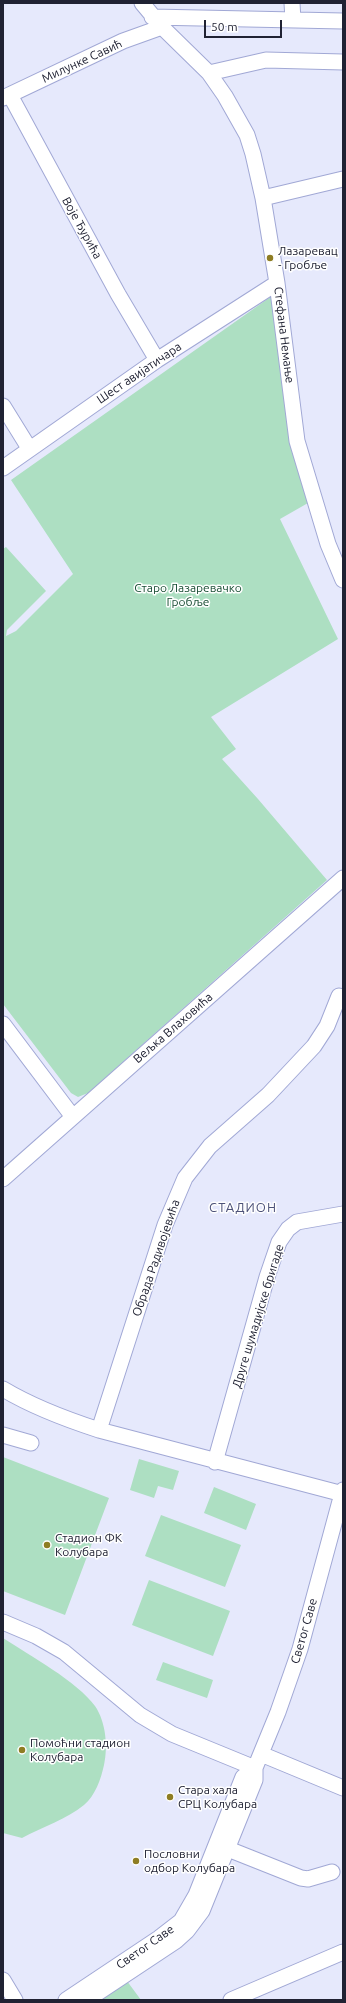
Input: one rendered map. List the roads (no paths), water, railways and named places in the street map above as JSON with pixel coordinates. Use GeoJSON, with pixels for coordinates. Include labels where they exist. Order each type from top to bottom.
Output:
{"type":"FeatureCollection","features":[{"type":"Feature","properties":{"kind":"street","name":"Стефана Немање"},"geometry":{"type":"LineString","coordinates":[[142,3],[157,22],[209,72],[225,96],[247,135],[263,198],[277,283],[297,441],[328,544],[343,580]]}},
{"type":"Feature","properties":{"kind":"street"},"geometry":{"type":"LineString","coordinates":[[292,3],[293,20]]}},
{"type":"Feature","properties":{"kind":"street"},"geometry":{"type":"LineString","coordinates":[[157,22],[293,20],[343,21]]}},
{"type":"Feature","properties":{"kind":"street","name":"Милунке Савић"},"geometry":{"type":"LineString","coordinates":[[6,96],[123,41],[157,22]]}},
{"type":"Feature","properties":{"kind":"street"},"geometry":{"type":"LineString","coordinates":[[209,72],[266,60],[343,62]]}},
{"type":"Feature","properties":{"kind":"street","name":"Воје Ђурића"},"geometry":{"type":"LineString","coordinates":[[6,96],[157,360]]}},
{"type":"Feature","properties":{"kind":"street"},"geometry":{"type":"LineString","coordinates":[[263,198],[343,178]]}},
{"type":"Feature","properties":{"kind":"street","name":"Шест авијатичара"},"geometry":{"type":"LineString","coordinates":[[3,468],[29,448],[157,360],[277,283]]}},
{"type":"Feature","properties":{"kind":"street"},"geometry":{"type":"LineString","coordinates":[[3,406],[29,448]]}},
{"type":"Feature","properties":{"kind":"street","name":"Вељка Влаховића"},"geometry":{"type":"LineString","coordinates":[[3,1179],[343,878]]}},
{"type":"Feature","properties":{"kind":"street","name":"Обрада Радивојевића"},"geometry":{"type":"LineString","coordinates":[[99,1430],[165,1226],[185,1178],[210,1146],[268,1095],[314,1046],[327,1026],[339,996]]}},
{"type":"Feature","properties":{"kind":"street"},"geometry":{"type":"LineString","coordinates":[[3,1024],[73,1117]]}},
{"type":"Feature","properties":{"kind":"street","name":"Друге шумадијске бригаде"},"geometry":{"type":"LineString","coordinates":[[215,1462],[267,1277],[279,1242],[288,1229],[297,1222],[343,1214]]}},
{"type":"Feature","properties":{"kind":"street"},"geometry":{"type":"LineString","coordinates":[[3,1389],[26,1403],[64,1419],[99,1430],[215,1462],[343,1492]]}},
{"type":"Feature","properties":{"kind":"street"},"geometry":{"type":"LineString","coordinates":[[3,1435],[31,1444]]}},
{"type":"Feature","properties":{"kind":"street","name":"Светог Саве"},"geometry":{"type":"LineString","coordinates":[[87,2000],[176,1941],[188,1931],[202,1911],[255,1780],[255,1768],[278,1712],[300,1649],[343,1492]]}},
{"type":"Feature","properties":{"kind":"street"},"geometry":{"type":"LineString","coordinates":[[3,1622],[36,1636],[64,1652],[140,1715],[172,1734],[255,1768]]}},
{"type":"Feature","properties":{"kind":"street"},"geometry":{"type":"LineString","coordinates":[[261,1754],[343,1788]]}},
{"type":"Feature","properties":{"kind":"street","name":"Светог Саве"},"geometry":{"type":"LineString","coordinates":[[66,2000],[182,1921],[196,1895],[244,1777],[255,1768]]}},
{"type":"Feature","properties":{"kind":"street"},"geometry":{"type":"LineString","coordinates":[[228,1849],[301,1878],[308,1879],[332,1872]]}},
{"type":"Feature","properties":{"kind":"street"},"geometry":{"type":"LineString","coordinates":[[231,2000],[343,1952]]}},
{"type":"Feature","properties":{"kind":"street"},"geometry":{"type":"LineString","coordinates":[[3,1980],[15,2000]]}},
{"type":"Feature","properties":{"kind":"place","name":"Лазаревац - Гробље"},"geometry":{"type":"Point","coordinates":[270,258]}},
{"type":"Feature","properties":{"kind":"place","name":"Стадион ФК Колубара"},"geometry":{"type":"Point","coordinates":[47,1545]}},
{"type":"Feature","properties":{"kind":"place","name":"Помоћни стадион Колубара"},"geometry":{"type":"Point","coordinates":[22,1750]}},
{"type":"Feature","properties":{"kind":"place","name":"Стара хала СРЦ Колубара"},"geometry":{"type":"Point","coordinates":[170,1797]}},
{"type":"Feature","properties":{"kind":"place","name":"Пословни одбор Колубара"},"geometry":{"type":"Point","coordinates":[136,1861]}},
{"type":"Feature","properties":{"kind":"district","name":"СТАДИОН"},"geometry":{"type":"Point","coordinates":[243,1208]}},
{"type":"Feature","properties":{"kind":"park label","name":"Старо Лазаревачко Гробље"},"geometry":{"type":"Point","coordinates":[188,595]}}]}
